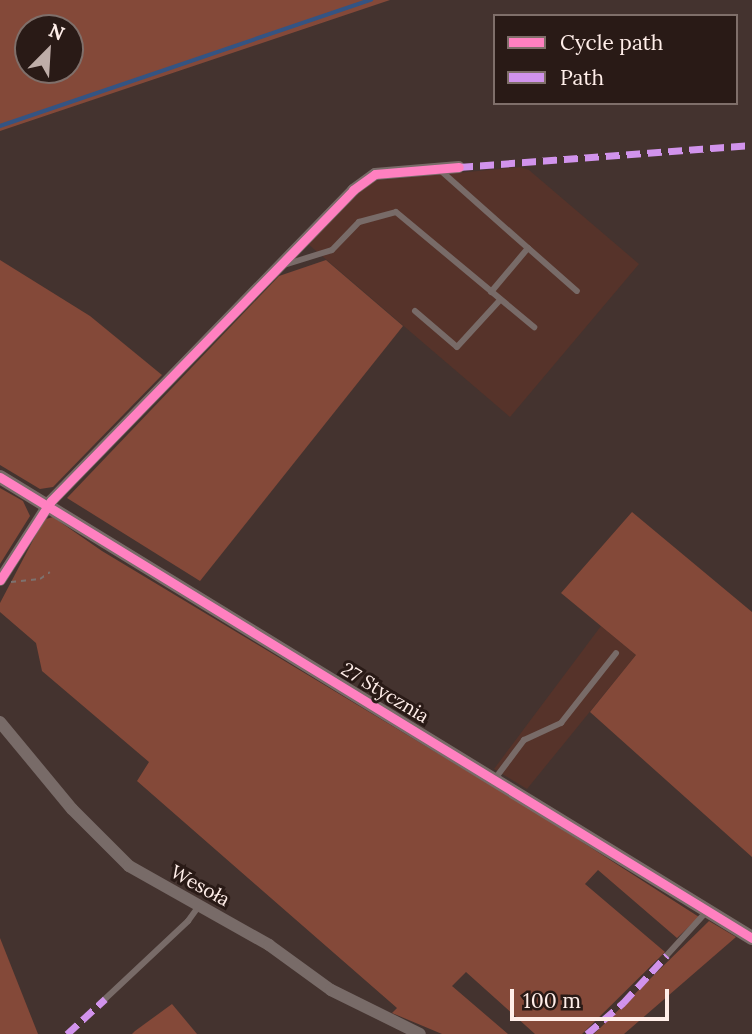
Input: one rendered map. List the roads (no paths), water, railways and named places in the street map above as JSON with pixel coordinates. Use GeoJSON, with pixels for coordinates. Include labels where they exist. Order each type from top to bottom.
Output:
{"type":"FeatureCollection","features":[{"type":"Feature","properties":{"kind":"street"},"geometry":{"type":"LineString","coordinates":[[0,580],[48,506],[282,266],[317,225],[369,176],[459,167]]}},
{"type":"Feature","properties":{"kind":"street","name":"27 Stycznia"},"geometry":{"type":"LineString","coordinates":[[0,477],[752,938]]}},
{"type":"Feature","properties":{"kind":"street","name":"Wesoła"},"geometry":{"type":"LineString","coordinates":[[0,722],[108,849],[129,866],[269,945],[331,990],[420,1034]]}},
{"type":"Feature","properties":{"kind":"lane"},"geometry":{"type":"LineString","coordinates":[[439,169],[577,291]]}},
{"type":"Feature","properties":{"kind":"lane"},"geometry":{"type":"LineString","coordinates":[[282,266],[332,250],[359,222],[396,212],[534,327]]}},
{"type":"Feature","properties":{"kind":"lane"},"geometry":{"type":"LineString","coordinates":[[491,292],[528,248]]}},
{"type":"Feature","properties":{"kind":"lane"},"geometry":{"type":"LineString","coordinates":[[415,311],[457,346],[500,300]]}},
{"type":"Feature","properties":{"kind":"lane"},"geometry":{"type":"LineString","coordinates":[[494,780],[524,740],[561,723],[616,653]]}},
{"type":"Feature","properties":{"kind":"lane"},"geometry":{"type":"LineString","coordinates":[[105,999],[188,921],[198,907]]}},
{"type":"Feature","properties":{"kind":"lane"},"geometry":{"type":"LineString","coordinates":[[667,955],[707,911]]}},
{"type":"Feature","properties":{"kind":"waterway"},"geometry":{"type":"LineString","coordinates":[[0,126],[371,0]]}}]}
